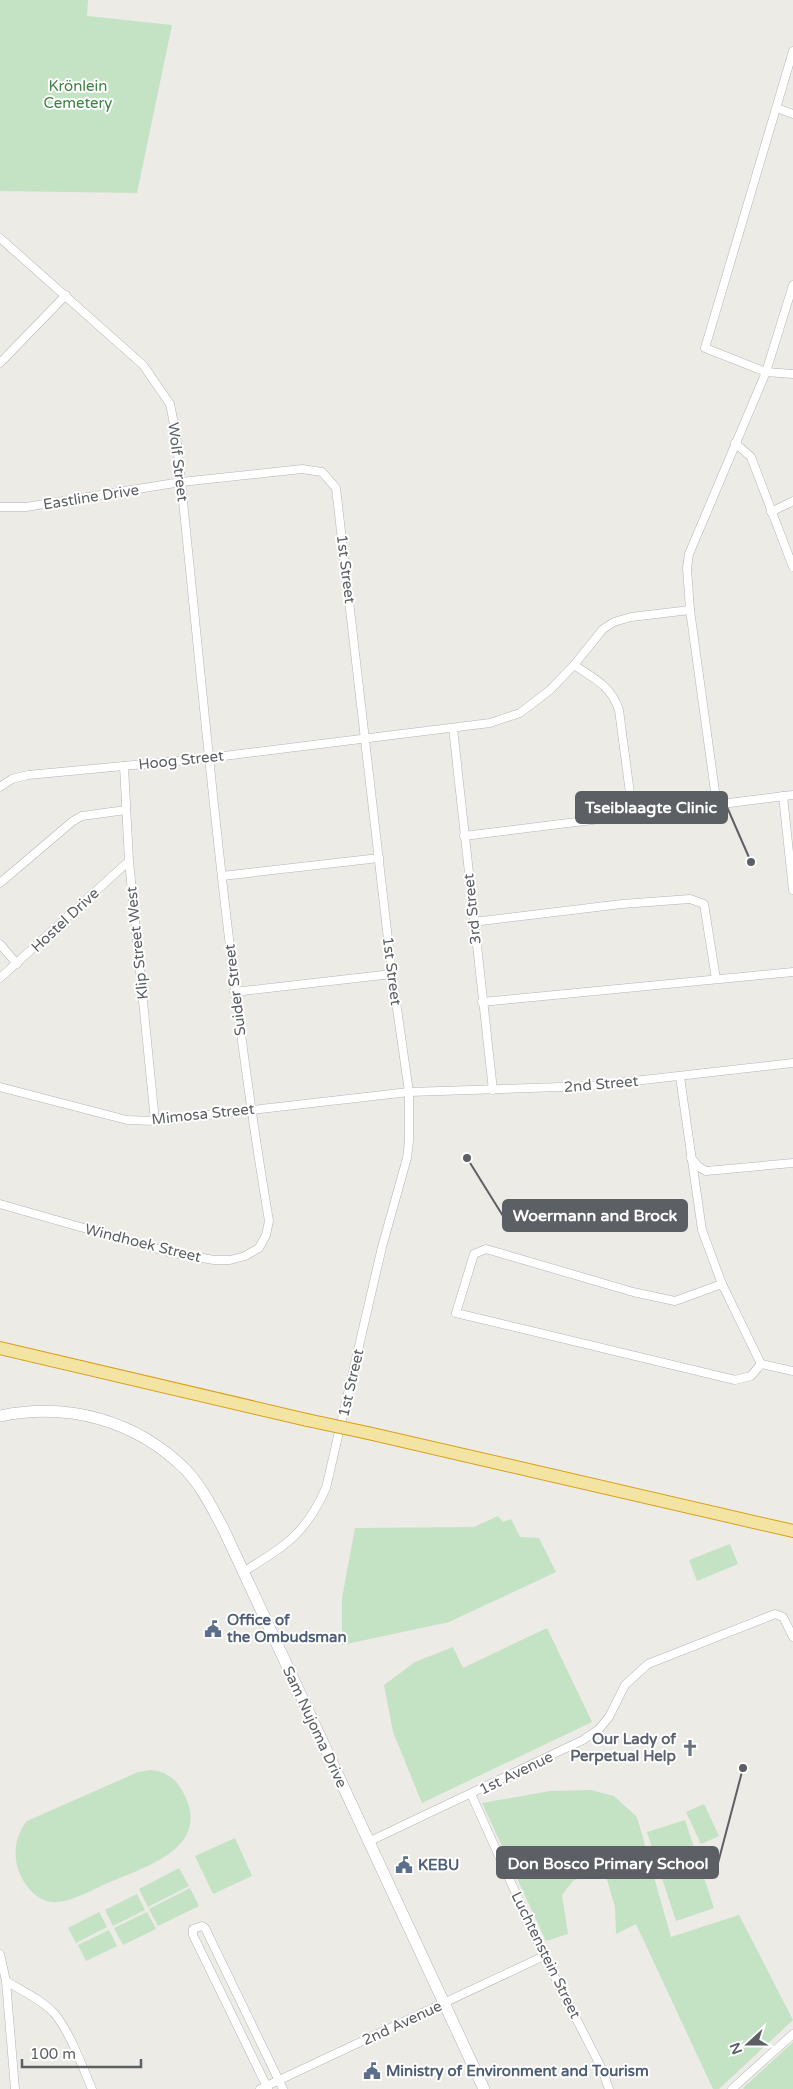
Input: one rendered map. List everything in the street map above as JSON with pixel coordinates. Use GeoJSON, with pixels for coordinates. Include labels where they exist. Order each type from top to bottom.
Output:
{"type":"FeatureCollection","features":[{"type":"Feature","properties":{"kind":"highway"},"geometry":{"type":"LineString","coordinates":[[0,1348],[793,1531]]}},
{"type":"Feature","properties":{"kind":"main road","name":"Sam Nujoma Drive"},"geometry":{"type":"LineString","coordinates":[[0,1416],[36,1411],[61,1411],[90,1415],[144,1438],[180,1465],[201,1489],[223,1528],[484,2089]]}},
{"type":"Feature","properties":{"kind":"street"},"geometry":{"type":"LineString","coordinates":[[793,51],[705,348],[766,372],[793,374]]}},
{"type":"Feature","properties":{"kind":"street"},"geometry":{"type":"LineString","coordinates":[[777,108],[793,114]]}},
{"type":"Feature","properties":{"kind":"street","name":"Wolf Street"},"geometry":{"type":"LineString","coordinates":[[0,238],[143,365],[160,386],[170,404],[176,434],[208,758]]}},
{"type":"Feature","properties":{"kind":"street"},"geometry":{"type":"LineString","coordinates":[[718,806],[690,610],[687,568],[689,554],[766,372],[793,285]]}},
{"type":"Feature","properties":{"kind":"street"},"geometry":{"type":"LineString","coordinates":[[0,363],[66,295]]}},
{"type":"Feature","properties":{"kind":"street"},"geometry":{"type":"LineString","coordinates":[[736,443],[751,457],[771,512],[790,552],[793,568]]}},
{"type":"Feature","properties":{"kind":"street","name":"1st Street"},"geometry":{"type":"LineString","coordinates":[[181,482],[302,469],[322,472],[336,488],[392,974],[409,1092],[407,1158],[383,1243],[326,1488],[315,1514],[299,1533],[276,1551],[243,1572]]}},
{"type":"Feature","properties":{"kind":"street","name":"Eastline Drive"},"geometry":{"type":"LineString","coordinates":[[0,507],[26,508],[181,482]]}},
{"type":"Feature","properties":{"kind":"street"},"geometry":{"type":"LineString","coordinates":[[771,512],[793,501]]}},
{"type":"Feature","properties":{"kind":"street","name":"Hoog Street"},"geometry":{"type":"LineString","coordinates":[[0,787],[12,779],[28,775],[208,758],[490,723],[520,713],[550,690],[574,665],[603,629],[614,622],[631,617],[690,610]]}},
{"type":"Feature","properties":{"kind":"street"},"geometry":{"type":"LineString","coordinates":[[574,665],[606,686],[614,696],[619,710],[633,816]]}},
{"type":"Feature","properties":{"kind":"street","name":"3rd Street"},"geometry":{"type":"LineString","coordinates":[[453,728],[493,1090]]}},
{"type":"Feature","properties":{"kind":"street","name":"Suider Street"},"geometry":{"type":"LineString","coordinates":[[208,758],[234,992],[250,1108],[269,1221]]}},
{"type":"Feature","properties":{"kind":"street","name":"Klip Street West"},"geometry":{"type":"LineString","coordinates":[[124,766],[129,861],[154,1121]]}},
{"type":"Feature","properties":{"kind":"street"},"geometry":{"type":"LineString","coordinates":[[464,836],[718,806],[793,795]]}},
{"type":"Feature","properties":{"kind":"street"},"geometry":{"type":"LineString","coordinates":[[783,796],[793,890]]}},
{"type":"Feature","properties":{"kind":"street"},"geometry":{"type":"LineString","coordinates":[[0,883],[73,821],[82,816],[126,810]]}},
{"type":"Feature","properties":{"kind":"street"},"geometry":{"type":"LineString","coordinates":[[222,876],[379,858]]}},
{"type":"Feature","properties":{"kind":"street","name":"Hostel Drive"},"geometry":{"type":"LineString","coordinates":[[0,978],[129,861]]}},
{"type":"Feature","properties":{"kind":"street"},"geometry":{"type":"LineString","coordinates":[[473,922],[622,904],[690,899],[704,904],[716,979]]}},
{"type":"Feature","properties":{"kind":"street"},"geometry":{"type":"LineString","coordinates":[[0,944],[17,964]]}},
{"type":"Feature","properties":{"kind":"street"},"geometry":{"type":"LineString","coordinates":[[482,1002],[793,972]]}},
{"type":"Feature","properties":{"kind":"street"},"geometry":{"type":"LineString","coordinates":[[234,992],[392,974]]}},
{"type":"Feature","properties":{"kind":"street","name":"2nd Street"},"geometry":{"type":"LineString","coordinates":[[409,1092],[590,1086],[793,1063]]}},
{"type":"Feature","properties":{"kind":"street"},"geometry":{"type":"LineString","coordinates":[[680,1077],[702,1230],[722,1284],[761,1364]]}},
{"type":"Feature","properties":{"kind":"street","name":"Mimosa Street"},"geometry":{"type":"LineString","coordinates":[[0,1087],[127,1120],[154,1121],[250,1108],[409,1092]]}},
{"type":"Feature","properties":{"kind":"street"},"geometry":{"type":"LineString","coordinates":[[691,1158],[699,1167],[706,1171],[793,1163],[793,1171]]}},
{"type":"Feature","properties":{"kind":"street","name":"Windhoek Street"},"geometry":{"type":"LineString","coordinates":[[0,1204],[168,1252],[214,1260],[230,1260],[245,1256],[259,1248],[266,1235],[269,1221]]}},
{"type":"Feature","properties":{"kind":"street"},"geometry":{"type":"LineString","coordinates":[[722,1284],[674,1301],[634,1292],[486,1249],[474,1254],[456,1313],[735,1380],[751,1376],[761,1364]]}},
{"type":"Feature","properties":{"kind":"street"},"geometry":{"type":"LineString","coordinates":[[761,1364],[793,1371]]}},
{"type":"Feature","properties":{"kind":"street","name":"1st Avenue"},"geometry":{"type":"LineString","coordinates":[[368,1842],[583,1740],[599,1729],[609,1718],[625,1685],[648,1664],[775,1614],[783,1616],[793,1636]]}},
{"type":"Feature","properties":{"kind":"street","name":"Luchtenstein Street"},"geometry":{"type":"LineString","coordinates":[[471,1794],[544,1956],[602,2067],[609,2089]]}},
{"type":"Feature","properties":{"kind":"street"},"geometry":{"type":"LineString","coordinates":[[265,2088],[193,1935],[193,1929],[202,1926],[205,1928],[283,2089]]}},
{"type":"Feature","properties":{"kind":"street"},"geometry":{"type":"LineString","coordinates":[[0,1954],[6,1981],[15,2089]]}},
{"type":"Feature","properties":{"kind":"street","name":"2nd Avenue"},"geometry":{"type":"LineString","coordinates":[[265,2088],[544,1956]]}},
{"type":"Feature","properties":{"kind":"street"},"geometry":{"type":"LineString","coordinates":[[6,1981],[44,2004],[54,2014],[62,2025],[92,2089]]}},
{"type":"Feature","properties":{"kind":"street"},"geometry":{"type":"LineString","coordinates":[[732,2089],[793,2034]]}},
{"type":"Feature","properties":{"kind":"green space","name":"Krönlein Cemetery"},"geometry":{"type":"Polygon","coordinates":[[[0,0],[88,0],[87,16],[172,25],[137,193],[0,191],[0,0]]]}},
{"type":"Feature","properties":{"kind":"green space"},"geometry":{"type":"Polygon","coordinates":[[[498,1516],[503,1522],[511,1519],[520,1537],[539,1538],[556,1572],[449,1622],[342,1645],[342,1598],[355,1528],[474,1527],[498,1516]]]}},
{"type":"Feature","properties":{"kind":"green space"},"geometry":{"type":"Polygon","coordinates":[[[730,1544],[738,1564],[697,1581],[689,1560],[730,1544]]]}},
{"type":"Feature","properties":{"kind":"green space"},"geometry":{"type":"Polygon","coordinates":[[[547,1628],[592,1722],[422,1803],[393,1732],[384,1685],[415,1662],[453,1647],[463,1668],[547,1628]]]}},
{"type":"Feature","properties":{"kind":"green space"},"geometry":{"type":"Polygon","coordinates":[[[151,1770],[167,1775],[176,1781],[185,1796],[190,1814],[189,1829],[181,1842],[170,1853],[156,1862],[77,1897],[51,1902],[34,1894],[23,1879],[16,1860],[17,1840],[27,1821],[138,1772],[151,1770]]]}},
{"type":"Feature","properties":{"kind":"green space"},"geometry":{"type":"Polygon","coordinates":[[[591,1790],[614,1796],[637,1817],[671,1937],[739,1915],[793,2020],[719,2089],[713,2089],[636,1924],[616,1934],[615,1907],[603,1866],[573,1881],[562,1895],[568,1934],[546,1941],[482,1803],[550,1791],[591,1790]]]}},
{"type":"Feature","properties":{"kind":"green space"},"geometry":{"type":"Polygon","coordinates":[[[704,1804],[719,1836],[701,1844],[686,1812],[704,1804]]]}},
{"type":"Feature","properties":{"kind":"green space"},"geometry":{"type":"Polygon","coordinates":[[[685,1820],[714,1908],[676,1921],[647,1832],[685,1820]]]}},
{"type":"Feature","properties":{"kind":"green space"},"geometry":{"type":"Polygon","coordinates":[[[235,1838],[252,1876],[213,1894],[195,1856],[235,1838]]]}},
{"type":"Feature","properties":{"kind":"green space"},"geometry":{"type":"Polygon","coordinates":[[[179,1868],[189,1886],[148,1907],[139,1889],[179,1868]]]}},
{"type":"Feature","properties":{"kind":"green space"},"geometry":{"type":"Polygon","coordinates":[[[190,1888],[199,1906],[158,1926],[149,1909],[190,1888]]]}},
{"type":"Feature","properties":{"kind":"green space"},"geometry":{"type":"Polygon","coordinates":[[[137,1894],[145,1910],[113,1926],[105,1910],[137,1894]]]}},
{"type":"Feature","properties":{"kind":"green space"},"geometry":{"type":"Polygon","coordinates":[[[99,1912],[107,1927],[76,1943],[68,1928],[99,1912]]]}},
{"type":"Feature","properties":{"kind":"green space"},"geometry":{"type":"Polygon","coordinates":[[[147,1912],[156,1929],[123,1945],[114,1928],[147,1912]]]}},
{"type":"Feature","properties":{"kind":"green space"},"geometry":{"type":"Polygon","coordinates":[[[109,1930],[117,1946],[86,1961],[78,1945],[109,1930]]]}},
{"type":"Feature","properties":{"kind":"green space"},"geometry":{"type":"Polygon","coordinates":[[[793,2042],[793,2089],[743,2088],[793,2042]]]}},
{"type":"Feature","properties":{"kind":"place","name":"Tseiblaagte Clinic"},"geometry":{"type":"Point","coordinates":[751,862]}},
{"type":"Feature","properties":{"kind":"place","name":"Woermann and Brock"},"geometry":{"type":"Point","coordinates":[467,1158]}},
{"type":"Feature","properties":{"kind":"place","name":"Office of the Ombudsman"},"geometry":{"type":"Point","coordinates":[213,1629]}},
{"type":"Feature","properties":{"kind":"place","name":"Our Lady of Perpetual Help"},"geometry":{"type":"Point","coordinates":[690,1748]}},
{"type":"Feature","properties":{"kind":"place","name":"Don Bosco Primary School"},"geometry":{"type":"Point","coordinates":[743,1768]}},
{"type":"Feature","properties":{"kind":"place","name":"KEBU"},"geometry":{"type":"Point","coordinates":[404,1865]}},
{"type":"Feature","properties":{"kind":"place","name":"Ministry of Environment and Tourism"},"geometry":{"type":"Point","coordinates":[372,2071]}}]}
